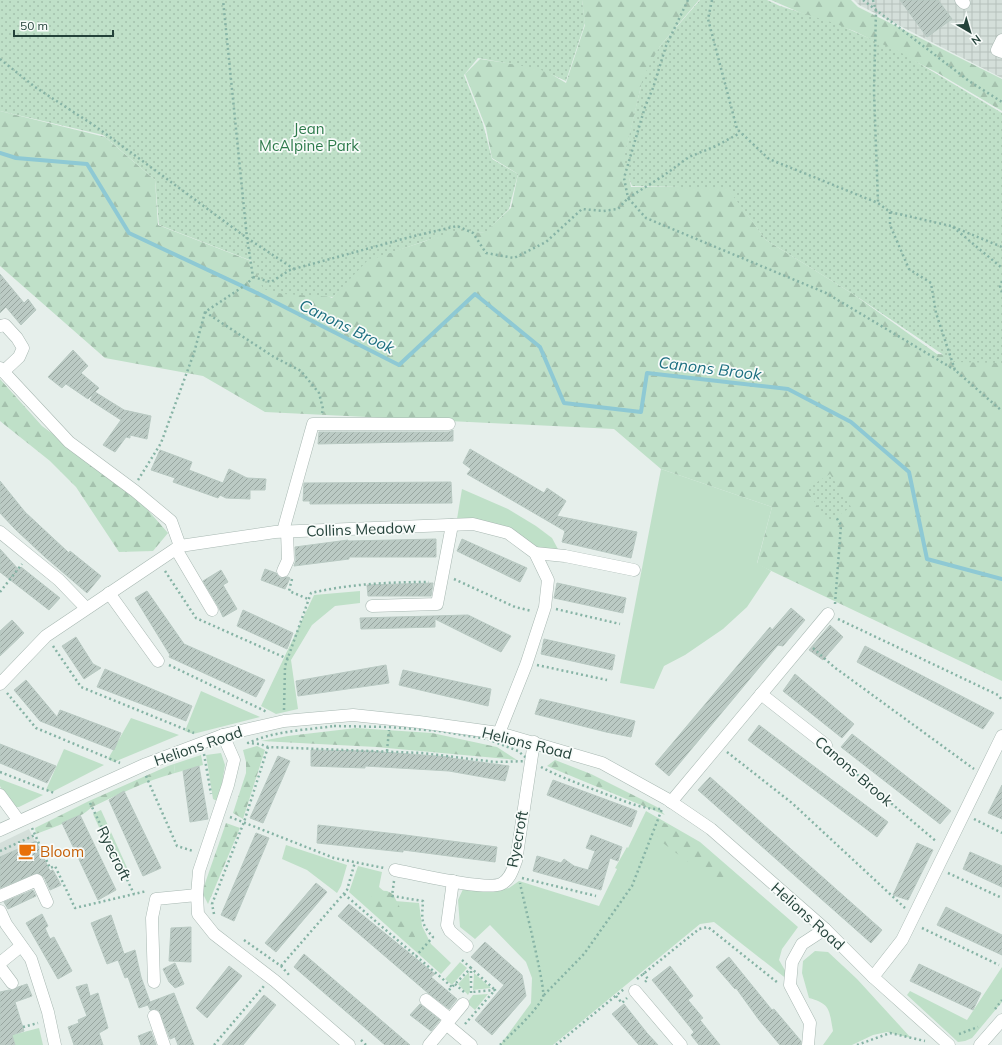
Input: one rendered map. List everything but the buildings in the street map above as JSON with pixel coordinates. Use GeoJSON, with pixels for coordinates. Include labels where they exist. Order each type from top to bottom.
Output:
{"type":"FeatureCollection","features":[{"type":"Feature","properties":{"kind":"street"},"geometry":{"type":"LineString","coordinates":[[1002,40],[997,50],[1002,52]]}},
{"type":"Feature","properties":{"kind":"street"},"geometry":{"type":"LineString","coordinates":[[0,326],[5,325],[17,338],[23,348],[19,357],[5,372],[69,442],[133,489],[170,520],[178,548],[212,610]]}},
{"type":"Feature","properties":{"kind":"street"},"geometry":{"type":"LineString","coordinates":[[283,571],[288,560],[285,531],[313,424],[448,424]]}},
{"type":"Feature","properties":{"kind":"street","name":"Collins Meadow"},"geometry":{"type":"LineString","coordinates":[[2,687],[46,636],[108,593],[178,548],[285,531],[473,524],[508,532],[535,553],[548,580],[545,607],[527,663],[499,733]]}},
{"type":"Feature","properties":{"kind":"street"},"geometry":{"type":"LineString","coordinates":[[372,606],[437,604],[452,525]]}},
{"type":"Feature","properties":{"kind":"street"},"geometry":{"type":"LineString","coordinates":[[0,532],[59,580],[86,608]]}},
{"type":"Feature","properties":{"kind":"street"},"geometry":{"type":"LineString","coordinates":[[535,553],[565,556],[634,570]]}},
{"type":"Feature","properties":{"kind":"street"},"geometry":{"type":"LineString","coordinates":[[108,593],[158,661]]}},
{"type":"Feature","properties":{"kind":"street"},"geometry":{"type":"LineString","coordinates":[[667,808],[828,614]]}},
{"type":"Feature","properties":{"kind":"street","name":"Canons Brook"},"geometry":{"type":"LineString","coordinates":[[762,694],[826,745]]}},
{"type":"Feature","properties":{"kind":"street","name":"Helions Road"},"geometry":{"type":"LineString","coordinates":[[0,830],[68,798],[206,745],[223,735],[283,721],[353,715],[499,733],[602,763],[667,808],[711,829],[825,929],[873,977],[949,1045]]}},
{"type":"Feature","properties":{"kind":"street"},"geometry":{"type":"LineString","coordinates":[[223,735],[234,760],[228,785],[199,871],[197,895],[198,914],[214,934],[352,1040]]}},
{"type":"Feature","properties":{"kind":"street"},"geometry":{"type":"LineString","coordinates":[[873,977],[902,940],[1002,736]]}},
{"type":"Feature","properties":{"kind":"street","name":"Ryecroft"},"geometry":{"type":"LineString","coordinates":[[396,870],[483,886],[501,884],[510,875],[516,861],[533,760],[534,742]]}},
{"type":"Feature","properties":{"kind":"street"},"geometry":{"type":"LineString","coordinates":[[0,795],[19,821]]}},
{"type":"Feature","properties":{"kind":"street"},"geometry":{"type":"LineString","coordinates":[[0,896],[37,880],[47,902]]}},
{"type":"Feature","properties":{"kind":"street"},"geometry":{"type":"LineString","coordinates":[[453,881],[447,925],[450,932],[467,946]]}},
{"type":"Feature","properties":{"kind":"street"},"geometry":{"type":"LineString","coordinates":[[154,982],[152,918],[156,899],[197,895]]}},
{"type":"Feature","properties":{"kind":"street"},"geometry":{"type":"LineString","coordinates":[[0,911],[6,924],[31,959],[55,1045]]}},
{"type":"Feature","properties":{"kind":"street"},"geometry":{"type":"LineString","coordinates":[[808,1045],[810,1023],[790,985],[792,962],[802,944],[825,929]]}},
{"type":"Feature","properties":{"kind":"street"},"geometry":{"type":"LineString","coordinates":[[0,963],[21,946]]}},
{"type":"Feature","properties":{"kind":"street"},"geometry":{"type":"LineString","coordinates":[[0,967],[12,983]]}},
{"type":"Feature","properties":{"kind":"street"},"geometry":{"type":"LineString","coordinates":[[633,985],[681,1045]]}},
{"type":"Feature","properties":{"kind":"street"},"geometry":{"type":"LineString","coordinates":[[426,1000],[471,1045]]}},
{"type":"Feature","properties":{"kind":"street"},"geometry":{"type":"LineString","coordinates":[[429,1045],[463,1004]]}},
{"type":"Feature","properties":{"kind":"street"},"geometry":{"type":"LineString","coordinates":[[154,1016],[164,1045]]}},
{"type":"Feature","properties":{"kind":"street"},"geometry":{"type":"LineString","coordinates":[[980,1045],[997,1016]]}},
{"type":"Feature","properties":{"kind":"path"},"geometry":{"type":"LineString","coordinates":[[133,489],[160,443],[194,353],[205,312],[247,284],[253,277],[247,238],[223,0]]}},
{"type":"Feature","properties":{"kind":"path"},"geometry":{"type":"LineString","coordinates":[[688,0],[666,46],[653,88],[645,107],[624,178],[628,198],[646,218],[826,293],[955,370],[1002,411]]}},
{"type":"Feature","properties":{"kind":"path"},"geometry":{"type":"LineString","coordinates":[[712,0],[708,19],[726,92],[737,129],[769,159],[878,203],[890,212],[951,226],[1002,247]]}},
{"type":"Feature","properties":{"kind":"path"},"geometry":{"type":"LineString","coordinates":[[863,0],[969,81],[1002,102]]}},
{"type":"Feature","properties":{"kind":"path"},"geometry":{"type":"LineString","coordinates":[[873,0],[876,11],[874,91],[878,203]]}},
{"type":"Feature","properties":{"kind":"path"},"geometry":{"type":"LineString","coordinates":[[0,58],[35,87],[95,126],[247,238],[295,269]]}},
{"type":"Feature","properties":{"kind":"path"},"geometry":{"type":"LineString","coordinates":[[253,277],[271,282],[290,270],[457,226],[473,233],[486,254],[514,258],[546,242],[582,209],[603,211],[618,209],[628,198],[663,176],[689,157],[716,146],[740,133]]}},
{"type":"Feature","properties":{"kind":"path"},"geometry":{"type":"LineString","coordinates":[[890,212],[890,225],[893,234],[910,269],[931,283],[936,313],[955,370]]}},
{"type":"Feature","properties":{"kind":"path"},"geometry":{"type":"LineString","coordinates":[[951,226],[1002,268]]}},
{"type":"Feature","properties":{"kind":"path"},"geometry":{"type":"LineString","coordinates":[[1002,282],[1000,286],[1002,293]]}},
{"type":"Feature","properties":{"kind":"path"},"geometry":{"type":"LineString","coordinates":[[205,312],[274,357],[301,371],[319,393],[322,403],[323,409],[316,424]]}},
{"type":"Feature","properties":{"kind":"path"},"geometry":{"type":"LineString","coordinates":[[836,517],[841,525],[835,604],[828,614],[998,695],[1002,700]]}},
{"type":"Feature","properties":{"kind":"path"},"geometry":{"type":"LineString","coordinates":[[0,592],[11,576],[30,556]]}},
{"type":"Feature","properties":{"kind":"path"},"geometry":{"type":"LineString","coordinates":[[283,571],[294,573],[289,591],[308,599]]}},
{"type":"Feature","properties":{"kind":"path"},"geometry":{"type":"LineString","coordinates":[[158,661],[260,707],[283,721],[286,666],[310,593],[330,588],[442,577],[515,607],[534,612],[545,607],[620,624]]}},
{"type":"Feature","properties":{"kind":"path"},"geometry":{"type":"LineString","coordinates":[[46,636],[81,687],[188,730],[206,745],[214,808],[219,812]]}},
{"type":"Feature","properties":{"kind":"path"},"geometry":{"type":"LineString","coordinates":[[805,642],[834,667],[983,775]]}},
{"type":"Feature","properties":{"kind":"path"},"geometry":{"type":"LineString","coordinates":[[527,663],[607,680]]}},
{"type":"Feature","properties":{"kind":"path"},"geometry":{"type":"LineString","coordinates":[[2,687],[36,728],[140,771],[177,846],[205,855]]}},
{"type":"Feature","properties":{"kind":"path"},"geometry":{"type":"LineString","coordinates":[[998,695],[1002,693]]}},
{"type":"Feature","properties":{"kind":"path"},"geometry":{"type":"LineString","coordinates":[[533,760],[495,762],[422,753],[268,747],[260,744],[248,743],[257,739],[279,734],[334,726],[389,727],[439,731],[487,739],[518,751],[533,760],[550,772],[612,796],[651,810],[667,808]]}},
{"type":"Feature","properties":{"kind":"path"},"geometry":{"type":"LineString","coordinates":[[387,751],[389,727]]}},
{"type":"Feature","properties":{"kind":"path"},"geometry":{"type":"LineString","coordinates":[[718,745],[792,803],[912,919],[999,965]]}},
{"type":"Feature","properties":{"kind":"path","name":"Canons Brook"},"geometry":{"type":"LineString","coordinates":[[826,745],[834,755],[946,850]]}},
{"type":"Feature","properties":{"kind":"path"},"geometry":{"type":"LineString","coordinates":[[216,920],[212,904],[244,822],[268,747]]}},
{"type":"Feature","properties":{"kind":"path"},"geometry":{"type":"LineString","coordinates":[[0,772],[68,798]]}},
{"type":"Feature","properties":{"kind":"path","name":"Ryecroft"},"geometry":{"type":"LineString","coordinates":[[89,801],[134,894]]}},
{"type":"Feature","properties":{"kind":"path"},"geometry":{"type":"LineString","coordinates":[[655,806],[667,808]]}},
{"type":"Feature","properties":{"kind":"path"},"geometry":{"type":"LineString","coordinates":[[500,1045],[536,1008],[544,995],[584,954],[632,886],[667,808]]}},
{"type":"Feature","properties":{"kind":"path"},"geometry":{"type":"LineString","coordinates":[[964,814],[1002,833]]}},
{"type":"Feature","properties":{"kind":"path"},"geometry":{"type":"LineString","coordinates":[[236,819],[334,858],[396,870],[392,896],[423,901],[422,918],[424,928],[433,937],[416,956]]}},
{"type":"Feature","properties":{"kind":"path"},"geometry":{"type":"LineString","coordinates":[[0,851],[35,835],[31,828]]}},
{"type":"Feature","properties":{"kind":"path","name":"Ryecroft"},"geometry":{"type":"LineString","coordinates":[[35,835],[50,868],[55,866],[75,908],[148,891]]}},
{"type":"Feature","properties":{"kind":"path"},"geometry":{"type":"LineString","coordinates":[[281,966],[347,890],[355,862]]}},
{"type":"Feature","properties":{"kind":"path"},"geometry":{"type":"LineString","coordinates":[[937,868],[1002,898]]}},
{"type":"Feature","properties":{"kind":"path"},"geometry":{"type":"LineString","coordinates":[[544,995],[518,877],[596,896]]}},
{"type":"Feature","properties":{"kind":"path"},"geometry":{"type":"LineString","coordinates":[[344,894],[416,956],[450,989],[471,968]]}},
{"type":"Feature","properties":{"kind":"path"},"geometry":{"type":"LineString","coordinates":[[556,1045],[633,985],[699,929],[708,927],[779,984]]}},
{"type":"Feature","properties":{"kind":"path"},"geometry":{"type":"LineString","coordinates":[[240,936],[281,966],[295,981]]}},
{"type":"Feature","properties":{"kind":"path"},"geometry":{"type":"LineString","coordinates":[[462,960],[495,990]]}},
{"type":"Feature","properties":{"kind":"path"},"geometry":{"type":"LineString","coordinates":[[463,1004],[472,992],[471,968]]}},
{"type":"Feature","properties":{"kind":"path"},"geometry":{"type":"LineString","coordinates":[[214,1045],[271,978]]}},
{"type":"Feature","properties":{"kind":"path"},"geometry":{"type":"LineString","coordinates":[[472,992],[495,990]]}},
{"type":"Feature","properties":{"kind":"path"},"geometry":{"type":"LineString","coordinates":[[466,1024],[495,990]]}},
{"type":"Feature","properties":{"kind":"path"},"geometry":{"type":"LineString","coordinates":[[997,1016],[1002,1000]]}},
{"type":"Feature","properties":{"kind":"path"},"geometry":{"type":"LineString","coordinates":[[23,1027],[49,1021]]}},
{"type":"Feature","properties":{"kind":"path"},"geometry":{"type":"LineString","coordinates":[[959,1034],[982,1026]]}},
{"type":"Feature","properties":{"kind":"path"},"geometry":{"type":"LineString","coordinates":[[857,1045],[890,1033],[926,1042],[921,1037]]}},
{"type":"Feature","properties":{"kind":"path"},"geometry":{"type":"LineString","coordinates":[[352,1040],[366,1045]]}},
{"type":"Feature","properties":{"kind":"shaded area"},"geometry":{"type":"Polygon","coordinates":[[[854,0],[1002,0],[1002,78],[859,5],[854,0]]]}},
{"type":"Feature","properties":{"kind":"shaded area"},"geometry":{"type":"Polygon","coordinates":[[[29,829],[48,867],[0,890],[0,843],[29,829]]]}},
{"type":"Feature","properties":{"kind":"green space","name":"Jean McAlpine Park"},"geometry":{"type":"Polygon","coordinates":[[[0,0],[582,0],[585,23],[566,81],[539,69],[478,58],[464,75],[483,124],[492,159],[518,174],[509,209],[485,233],[454,231],[367,261],[333,297],[283,294],[263,289],[252,261],[159,225],[155,180],[103,135],[0,111],[0,0]]]}},
{"type":"Feature","properties":{"kind":"green space"},"geometry":{"type":"Polygon","coordinates":[[[582,0],[699,0],[660,46],[641,86],[625,155],[631,187],[727,187],[766,240],[853,294],[937,354],[1002,359],[1002,681],[757,564],[772,507],[661,469],[614,429],[265,412],[203,376],[105,358],[0,266],[0,111],[105,137],[155,180],[158,225],[251,261],[332,298],[366,260],[423,242],[454,229],[484,233],[511,208],[518,174],[492,158],[486,128],[465,74],[480,59],[541,68],[566,83],[585,25],[582,0]]]}},
{"type":"Feature","properties":{"kind":"green space"},"geometry":{"type":"Polygon","coordinates":[[[700,0],[767,0],[780,6],[837,24],[900,52],[1002,113],[1002,363],[954,362],[853,294],[766,240],[727,188],[632,186],[623,162],[643,77],[660,46],[700,0]]]}},
{"type":"Feature","properties":{"kind":"green space"},"geometry":{"type":"Polygon","coordinates":[[[771,0],[851,0],[858,7],[1002,79],[1002,111],[936,72],[854,31],[801,13],[771,0]]]}},
{"type":"Feature","properties":{"kind":"green space"},"geometry":{"type":"Polygon","coordinates":[[[0,379],[42,426],[132,492],[168,533],[153,551],[119,552],[76,487],[50,461],[0,421],[0,379]]]}},
{"type":"Feature","properties":{"kind":"green space"},"geometry":{"type":"Polygon","coordinates":[[[661,469],[772,507],[757,563],[771,571],[747,607],[723,629],[685,655],[664,666],[654,689],[620,683],[661,469]]]}},
{"type":"Feature","properties":{"kind":"green space"},"geometry":{"type":"Polygon","coordinates":[[[830,474],[851,507],[828,522],[806,489],[830,474]]]}},
{"type":"Feature","properties":{"kind":"green space"},"geometry":{"type":"Polygon","coordinates":[[[462,489],[508,509],[536,526],[552,538],[559,551],[535,549],[457,519],[462,489]]]}},
{"type":"Feature","properties":{"kind":"green space"},"geometry":{"type":"Polygon","coordinates":[[[360,591],[360,603],[335,606],[312,625],[291,660],[298,709],[276,714],[261,706],[314,595],[360,591]]]}},
{"type":"Feature","properties":{"kind":"green space"},"geometry":{"type":"Polygon","coordinates":[[[201,691],[260,717],[193,734],[185,731],[201,691]]]}},
{"type":"Feature","properties":{"kind":"green space"},"geometry":{"type":"Polygon","coordinates":[[[131,718],[179,735],[114,762],[108,759],[131,718]]]}},
{"type":"Feature","properties":{"kind":"green space"},"geometry":{"type":"Polygon","coordinates":[[[356,728],[432,733],[497,747],[517,760],[376,747],[261,741],[288,736],[356,728]]]}},
{"type":"Feature","properties":{"kind":"green space"},"geometry":{"type":"Polygon","coordinates":[[[257,746],[265,750],[243,819],[233,813],[246,773],[246,762],[243,750],[257,746]]]}},
{"type":"Feature","properties":{"kind":"green space"},"geometry":{"type":"Polygon","coordinates":[[[64,749],[104,765],[52,792],[46,790],[64,749]]]}},
{"type":"Feature","properties":{"kind":"green space"},"geometry":{"type":"Polygon","coordinates":[[[221,753],[225,765],[219,802],[213,799],[206,755],[221,753]]]}},
{"type":"Feature","properties":{"kind":"green space"},"geometry":{"type":"Polygon","coordinates":[[[201,755],[203,765],[175,773],[174,764],[201,755]]]}},
{"type":"Feature","properties":{"kind":"green space"},"geometry":{"type":"Polygon","coordinates":[[[555,760],[591,774],[657,807],[665,815],[547,766],[555,760]]]}},
{"type":"Feature","properties":{"kind":"green space"},"geometry":{"type":"Polygon","coordinates":[[[174,764],[175,773],[133,788],[92,807],[74,819],[36,834],[35,828],[89,801],[174,764]]]}},
{"type":"Feature","properties":{"kind":"green space"},"geometry":{"type":"Polygon","coordinates":[[[0,779],[43,795],[19,807],[14,807],[10,805],[0,786],[0,779]]]}},
{"type":"Feature","properties":{"kind":"green space"},"geometry":{"type":"Polygon","coordinates":[[[101,810],[129,872],[121,876],[93,814],[101,810]]]}},
{"type":"Feature","properties":{"kind":"green space"},"geometry":{"type":"Polygon","coordinates":[[[646,811],[700,842],[798,927],[782,949],[779,960],[786,972],[788,980],[714,922],[700,924],[553,1045],[500,1045],[531,1003],[532,978],[526,962],[490,925],[475,939],[460,927],[458,900],[464,887],[492,891],[509,888],[519,881],[599,906],[617,869],[615,868],[627,847],[628,848],[646,811]]]}},
{"type":"Feature","properties":{"kind":"green space"},"geometry":{"type":"Polygon","coordinates":[[[660,820],[716,857],[722,866],[727,883],[719,882],[700,871],[659,840],[654,827],[660,820]]]}},
{"type":"Feature","properties":{"kind":"green space"},"geometry":{"type":"Polygon","coordinates":[[[226,823],[240,828],[208,904],[202,892],[226,823]]]}},
{"type":"Feature","properties":{"kind":"green space"},"geometry":{"type":"Polygon","coordinates":[[[286,845],[347,865],[341,886],[337,893],[307,870],[282,859],[286,845]]]}},
{"type":"Feature","properties":{"kind":"green space"},"geometry":{"type":"Polygon","coordinates":[[[358,866],[382,872],[379,887],[395,901],[419,903],[422,926],[431,944],[451,963],[441,974],[349,892],[358,866]]]}},
{"type":"Feature","properties":{"kind":"green space"},"geometry":{"type":"Polygon","coordinates":[[[372,890],[387,891],[393,894],[403,914],[412,921],[414,934],[420,950],[407,942],[397,928],[374,911],[371,906],[372,890]]]}},
{"type":"Feature","properties":{"kind":"green space"},"geometry":{"type":"Polygon","coordinates":[[[815,951],[828,952],[857,979],[911,1038],[887,1032],[873,1035],[852,1045],[823,1045],[833,1031],[828,1009],[816,1000],[809,998],[802,973],[803,961],[815,951]]]}},
{"type":"Feature","properties":{"kind":"green space"},"geometry":{"type":"Polygon","coordinates":[[[460,962],[467,968],[452,985],[445,979],[460,962]]]}},
{"type":"Feature","properties":{"kind":"green space"},"geometry":{"type":"Polygon","coordinates":[[[1002,967],[1002,1002],[972,1038],[965,1041],[958,1042],[907,995],[910,991],[967,1020],[1002,967]]]}},
{"type":"Feature","properties":{"kind":"green space"},"geometry":{"type":"Polygon","coordinates":[[[469,972],[470,991],[468,995],[458,984],[469,972]]]}},
{"type":"Feature","properties":{"kind":"green space"},"geometry":{"type":"Polygon","coordinates":[[[474,973],[491,988],[473,990],[474,973]]]}},
{"type":"Feature","properties":{"kind":"green space"},"geometry":{"type":"Polygon","coordinates":[[[488,994],[475,1010],[467,1003],[473,995],[488,994]]]}},
{"type":"Feature","properties":{"kind":"green space"},"geometry":{"type":"Polygon","coordinates":[[[39,1028],[43,1045],[15,1045],[12,1035],[39,1028]]]}},
{"type":"Feature","properties":{"kind":"waterway","name":"Canons Brook"},"geometry":{"type":"LineString","coordinates":[[0,153],[16,158],[87,164],[129,233],[257,293],[399,365],[475,294],[540,347],[564,403],[641,412],[647,373],[788,389],[851,422],[909,472],[927,559],[1002,579]]}},
{"type":"Feature","properties":{"kind":"place","name":"Bloom"},"geometry":{"type":"Point","coordinates":[27,851]}}]}
